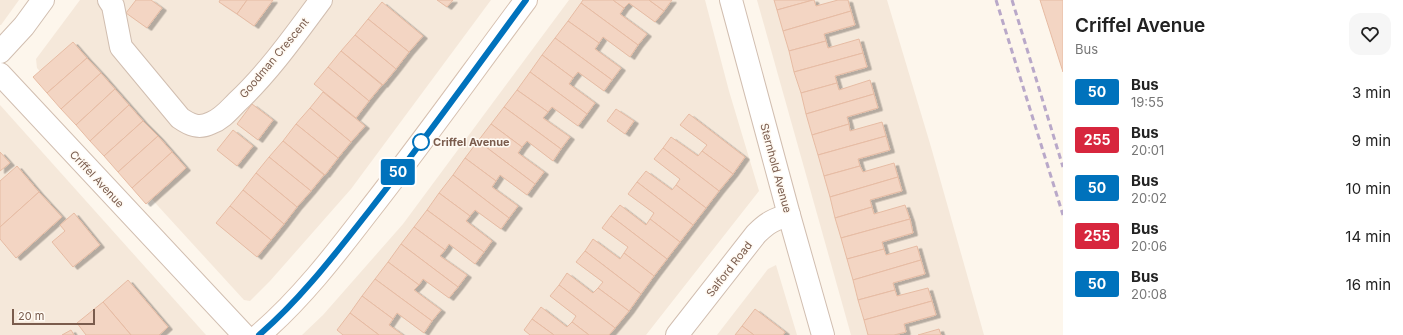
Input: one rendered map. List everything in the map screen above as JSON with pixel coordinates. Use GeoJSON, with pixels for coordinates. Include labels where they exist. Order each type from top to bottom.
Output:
{"type":"FeatureCollection","features":[{"type":"Feature","properties":{"kind":"street"},"geometry":{"type":"LineString","coordinates":[[0,52],[24,26],[43,0]]}},
{"type":"Feature","properties":{"kind":"street","name":"Goodman Crescent"},"geometry":{"type":"LineString","coordinates":[[109,0],[112,6],[121,47],[180,118],[189,125],[200,126],[210,124],[221,118],[248,92],[275,61],[321,0]]}},
{"type":"Feature","properties":{"kind":"street"},"geometry":{"type":"LineString","coordinates":[[259,335],[274,323],[333,257],[387,188],[526,0]]}},
{"type":"Feature","properties":{"kind":"street","name":"Sternhold Avenue"},"geometry":{"type":"LineString","coordinates":[[731,0],[823,335]]}},
{"type":"Feature","properties":{"kind":"street","name":"Criffel Avenue"},"geometry":{"type":"LineString","coordinates":[[0,74],[244,335]]}},
{"type":"Feature","properties":{"kind":"street","name":"Salford Road"},"geometry":{"type":"LineString","coordinates":[[678,335],[764,225],[789,214]]}},
{"type":"Feature","properties":{"kind":"shaded area"},"geometry":{"type":"Polygon","coordinates":[[[0,0],[19,0],[1,25],[0,25],[0,0]]]}},
{"type":"Feature","properties":{"kind":"shaded area"},"geometry":{"type":"Polygon","coordinates":[[[80,0],[491,0],[351,189],[270,281],[250,301],[244,300],[158,206],[37,68],[36,59],[80,0]]]}},
{"type":"Feature","properties":{"kind":"shaded area"},"geometry":{"type":"Polygon","coordinates":[[[569,0],[705,0],[729,91],[759,191],[646,335],[302,335],[323,315],[403,224],[569,0]]]}},
{"type":"Feature","properties":{"kind":"shaded area"},"geometry":{"type":"Polygon","coordinates":[[[757,0],[887,0],[931,147],[984,335],[851,335],[757,0]]]}},
{"type":"Feature","properties":{"kind":"shaded area"},"geometry":{"type":"Polygon","coordinates":[[[0,105],[206,335],[0,335],[0,105]]]}},
{"type":"Feature","properties":{"kind":"shaded area"},"geometry":{"type":"Polygon","coordinates":[[[776,265],[797,335],[717,335],[768,269],[776,265]]]}},
{"type":"Feature","properties":{"kind":"building"},"geometry":{"type":"Polygon","coordinates":[[[136,0],[151,0],[162,8],[147,28],[126,13],[136,0]]]}},
{"type":"Feature","properties":{"kind":"building"},"geometry":{"type":"Polygon","coordinates":[[[220,0],[247,0],[237,14],[219,2],[220,0]]]}},
{"type":"Feature","properties":{"kind":"building"},"geometry":{"type":"Polygon","coordinates":[[[247,0],[273,0],[254,26],[237,14],[247,0]]]}},
{"type":"Feature","properties":{"kind":"building"},"geometry":{"type":"Polygon","coordinates":[[[437,0],[453,0],[447,7],[437,0]]]}},
{"type":"Feature","properties":{"kind":"building"},"geometry":{"type":"Polygon","coordinates":[[[583,0],[613,0],[624,8],[620,14],[647,34],[638,45],[581,3],[583,0]]]}},
{"type":"Feature","properties":{"kind":"building"},"geometry":{"type":"Polygon","coordinates":[[[613,0],[649,0],[664,11],[655,22],[629,3],[624,8],[613,0]]]}},
{"type":"Feature","properties":{"kind":"building"},"geometry":{"type":"Polygon","coordinates":[[[649,0],[672,0],[664,11],[649,0]]]}},
{"type":"Feature","properties":{"kind":"building"},"geometry":{"type":"Polygon","coordinates":[[[774,0],[813,0],[777,10],[774,0]]]}},
{"type":"Feature","properties":{"kind":"building"},"geometry":{"type":"Polygon","coordinates":[[[814,0],[816,6],[838,0],[848,0],[851,11],[783,31],[777,10],[814,0]]]}},
{"type":"Feature","properties":{"kind":"building"},"geometry":{"type":"Polygon","coordinates":[[[1040,0],[1063,0],[1063,72],[1040,0]]]}},
{"type":"Feature","properties":{"kind":"building"},"geometry":{"type":"Polygon","coordinates":[[[382,2],[423,36],[409,52],[368,19],[382,2]]]}},
{"type":"Feature","properties":{"kind":"building"},"geometry":{"type":"Polygon","coordinates":[[[581,3],[638,45],[630,57],[603,37],[599,43],[568,21],[581,3]]]}},
{"type":"Feature","properties":{"kind":"building"},"geometry":{"type":"Polygon","coordinates":[[[851,11],[855,25],[824,34],[826,41],[789,51],[783,31],[851,11]]]}},
{"type":"Feature","properties":{"kind":"building"},"geometry":{"type":"Polygon","coordinates":[[[368,19],[409,52],[396,69],[355,35],[368,19]]]}},
{"type":"Feature","properties":{"kind":"building"},"geometry":{"type":"Polygon","coordinates":[[[568,21],[599,43],[595,49],[621,68],[612,80],[555,38],[568,21]]]}},
{"type":"Feature","properties":{"kind":"building"},"geometry":{"type":"Polygon","coordinates":[[[355,35],[396,69],[383,85],[341,51],[355,35]]]}},
{"type":"Feature","properties":{"kind":"building"},"geometry":{"type":"Polygon","coordinates":[[[555,38],[612,80],[604,91],[578,72],[573,78],[542,55],[555,38]]]}},
{"type":"Feature","properties":{"kind":"building"},"geometry":{"type":"Polygon","coordinates":[[[859,39],[863,53],[794,72],[789,51],[826,41],[828,48],[859,39]]]}},
{"type":"Feature","properties":{"kind":"building"},"geometry":{"type":"Polygon","coordinates":[[[73,42],[87,58],[47,93],[33,77],[73,42]]]}},
{"type":"Feature","properties":{"kind":"building"},"geometry":{"type":"Polygon","coordinates":[[[341,51],[382,85],[369,101],[328,67],[341,51]]]}},
{"type":"Feature","properties":{"kind":"building"},"geometry":{"type":"Polygon","coordinates":[[[863,53],[867,67],[835,76],[837,83],[801,93],[794,72],[863,53]]]}},
{"type":"Feature","properties":{"kind":"building"},"geometry":{"type":"Polygon","coordinates":[[[542,55],[573,78],[569,84],[595,103],[587,114],[530,72],[542,55]]]}},
{"type":"Feature","properties":{"kind":"building"},"geometry":{"type":"Polygon","coordinates":[[[87,58],[101,73],[61,109],[47,93],[87,58]]]}},
{"type":"Feature","properties":{"kind":"building"},"geometry":{"type":"Polygon","coordinates":[[[328,67],[369,101],[356,118],[314,84],[328,67]]]}},
{"type":"Feature","properties":{"kind":"building"},"geometry":{"type":"Polygon","coordinates":[[[530,72],[587,114],[578,126],[552,107],[548,112],[517,90],[530,72]]]}},
{"type":"Feature","properties":{"kind":"building"},"geometry":{"type":"Polygon","coordinates":[[[101,73],[115,89],[76,125],[61,109],[101,73]]]}},
{"type":"Feature","properties":{"kind":"building"},"geometry":{"type":"Polygon","coordinates":[[[870,80],[874,94],[806,114],[801,93],[837,83],[839,90],[870,80]]]}},
{"type":"Feature","properties":{"kind":"building"},"geometry":{"type":"Polygon","coordinates":[[[115,89],[129,105],[90,141],[76,125],[115,89]]]}},
{"type":"Feature","properties":{"kind":"building"},"geometry":{"type":"Polygon","coordinates":[[[517,90],[548,112],[543,118],[570,137],[561,149],[504,107],[517,90]]]}},
{"type":"Feature","properties":{"kind":"building"},"geometry":{"type":"Polygon","coordinates":[[[323,92],[365,126],[351,142],[310,108],[323,92]]]}},
{"type":"Feature","properties":{"kind":"building"},"geometry":{"type":"Polygon","coordinates":[[[874,94],[878,108],[847,117],[849,124],[812,135],[806,114],[874,94]]]}},
{"type":"Feature","properties":{"kind":"building"},"geometry":{"type":"Polygon","coordinates":[[[252,104],[273,120],[258,140],[237,124],[252,104]]]}},
{"type":"Feature","properties":{"kind":"building"},"geometry":{"type":"Polygon","coordinates":[[[129,105],[143,121],[104,156],[90,141],[129,105]]]}},
{"type":"Feature","properties":{"kind":"building"},"geometry":{"type":"Polygon","coordinates":[[[504,107],[561,149],[553,161],[527,141],[522,147],[491,124],[504,107]]]}},
{"type":"Feature","properties":{"kind":"building"},"geometry":{"type":"Polygon","coordinates":[[[310,108],[351,142],[338,158],[296,124],[310,108]]]}},
{"type":"Feature","properties":{"kind":"building"},"geometry":{"type":"Polygon","coordinates":[[[616,109],[634,121],[625,134],[607,121],[616,109]]]}},
{"type":"Feature","properties":{"kind":"building"},"geometry":{"type":"Polygon","coordinates":[[[689,114],[745,157],[733,174],[702,151],[707,145],[680,125],[689,114]]]}},
{"type":"Feature","properties":{"kind":"building"},"geometry":{"type":"Polygon","coordinates":[[[143,121],[158,136],[118,172],[104,156],[143,121]]]}},
{"type":"Feature","properties":{"kind":"building"},"geometry":{"type":"Polygon","coordinates":[[[882,122],[886,136],[818,155],[812,135],[849,124],[850,131],[882,122]]]}},
{"type":"Feature","properties":{"kind":"building"},"geometry":{"type":"Polygon","coordinates":[[[296,124],[338,158],[325,175],[283,141],[296,124]]]}},
{"type":"Feature","properties":{"kind":"building"},"geometry":{"type":"Polygon","coordinates":[[[491,124],[522,147],[518,153],[544,172],[535,184],[478,141],[491,124]]]}},
{"type":"Feature","properties":{"kind":"building"},"geometry":{"type":"Polygon","coordinates":[[[233,130],[253,146],[237,166],[217,150],[233,130]]]}},
{"type":"Feature","properties":{"kind":"building"},"geometry":{"type":"Polygon","coordinates":[[[158,136],[172,152],[132,188],[118,172],[158,136]]]}},
{"type":"Feature","properties":{"kind":"building"},"geometry":{"type":"Polygon","coordinates":[[[886,136],[890,150],[858,159],[860,166],[824,176],[818,155],[886,136]]]}},
{"type":"Feature","properties":{"kind":"building"},"geometry":{"type":"Polygon","coordinates":[[[671,137],[698,156],[702,151],[733,174],[719,191],[663,148],[671,137]]]}},
{"type":"Feature","properties":{"kind":"building"},"geometry":{"type":"Polygon","coordinates":[[[283,141],[324,175],[311,191],[269,157],[283,141]]]}},
{"type":"Feature","properties":{"kind":"building"},"geometry":{"type":"Polygon","coordinates":[[[478,141],[535,184],[527,195],[500,175],[496,181],[465,158],[478,141]]]}},
{"type":"Feature","properties":{"kind":"building"},"geometry":{"type":"Polygon","coordinates":[[[663,148],[719,191],[706,208],[676,185],[680,179],[654,159],[663,148]]]}},
{"type":"Feature","properties":{"kind":"building"},"geometry":{"type":"Polygon","coordinates":[[[0,152],[10,163],[0,171],[0,152]]]}},
{"type":"Feature","properties":{"kind":"building"},"geometry":{"type":"Polygon","coordinates":[[[172,152],[186,168],[146,204],[132,188],[172,152]]]}},
{"type":"Feature","properties":{"kind":"building"},"geometry":{"type":"Polygon","coordinates":[[[269,157],[311,191],[297,207],[256,173],[269,157]]]}},
{"type":"Feature","properties":{"kind":"building"},"geometry":{"type":"Polygon","coordinates":[[[465,158],[496,181],[492,187],[518,206],[509,218],[453,175],[465,158]]]}},
{"type":"Feature","properties":{"kind":"building"},"geometry":{"type":"Polygon","coordinates":[[[894,163],[898,177],[830,197],[824,176],[860,166],[863,172],[894,163]]]}},
{"type":"Feature","properties":{"kind":"building"},"geometry":{"type":"Polygon","coordinates":[[[17,166],[39,192],[0,227],[0,181],[17,166]]]}},
{"type":"Feature","properties":{"kind":"building"},"geometry":{"type":"Polygon","coordinates":[[[646,171],[672,190],[676,185],[706,208],[693,225],[637,182],[646,171]]]}},
{"type":"Feature","properties":{"kind":"building"},"geometry":{"type":"Polygon","coordinates":[[[256,173],[297,207],[284,224],[243,190],[256,173]]]}},
{"type":"Feature","properties":{"kind":"building"},"geometry":{"type":"Polygon","coordinates":[[[453,175],[509,218],[501,229],[475,210],[470,216],[439,193],[453,175]]]}},
{"type":"Feature","properties":{"kind":"building"},"geometry":{"type":"Polygon","coordinates":[[[898,177],[902,191],[870,200],[872,207],[835,218],[830,197],[898,177]]]}},
{"type":"Feature","properties":{"kind":"building"},"geometry":{"type":"Polygon","coordinates":[[[637,182],[693,225],[680,242],[650,219],[654,213],[628,194],[637,182]]]}},
{"type":"Feature","properties":{"kind":"building"},"geometry":{"type":"Polygon","coordinates":[[[243,190],[284,224],[271,240],[230,206],[243,190]]]}},
{"type":"Feature","properties":{"kind":"building"},"geometry":{"type":"Polygon","coordinates":[[[39,192],[62,217],[16,258],[0,239],[0,227],[39,192]]]}},
{"type":"Feature","properties":{"kind":"building"},"geometry":{"type":"Polygon","coordinates":[[[439,193],[470,216],[466,221],[492,241],[484,252],[427,210],[439,193]]]}},
{"type":"Feature","properties":{"kind":"building"},"geometry":{"type":"Polygon","coordinates":[[[620,205],[646,225],[650,219],[680,242],[667,259],[611,216],[620,205]]]}},
{"type":"Feature","properties":{"kind":"building"},"geometry":{"type":"Polygon","coordinates":[[[905,205],[910,219],[841,238],[835,218],[872,207],[874,214],[905,205]]]}},
{"type":"Feature","properties":{"kind":"building"},"geometry":{"type":"Polygon","coordinates":[[[230,206],[271,240],[257,257],[216,223],[230,206]]]}},
{"type":"Feature","properties":{"kind":"building"},"geometry":{"type":"Polygon","coordinates":[[[427,210],[484,252],[475,264],[449,244],[445,250],[414,227],[427,210]]]}},
{"type":"Feature","properties":{"kind":"building"},"geometry":{"type":"Polygon","coordinates":[[[74,213],[100,245],[73,267],[52,242],[65,231],[60,225],[74,213]]]}},
{"type":"Feature","properties":{"kind":"building"},"geometry":{"type":"Polygon","coordinates":[[[611,216],[667,259],[654,276],[624,253],[628,247],[602,228],[611,216]]]}},
{"type":"Feature","properties":{"kind":"building"},"geometry":{"type":"Polygon","coordinates":[[[910,219],[913,233],[882,242],[884,249],[847,259],[841,238],[910,219]]]}},
{"type":"Feature","properties":{"kind":"building"},"geometry":{"type":"Polygon","coordinates":[[[414,227],[445,250],[440,256],[467,275],[458,287],[401,244],[414,227]]]}},
{"type":"Feature","properties":{"kind":"building"},"geometry":{"type":"Polygon","coordinates":[[[593,239],[620,259],[624,253],[654,276],[641,294],[585,251],[593,239]]]}},
{"type":"Feature","properties":{"kind":"building"},"geometry":{"type":"Polygon","coordinates":[[[401,244],[458,287],[449,298],[423,279],[419,285],[388,262],[401,244]]]}},
{"type":"Feature","properties":{"kind":"building"},"geometry":{"type":"Polygon","coordinates":[[[917,246],[921,260],[853,280],[847,259],[884,249],[886,255],[917,246]]]}},
{"type":"Feature","properties":{"kind":"building"},"geometry":{"type":"Polygon","coordinates":[[[585,251],[641,294],[629,311],[598,288],[603,282],[576,262],[585,251]]]}},
{"type":"Feature","properties":{"kind":"building"},"geometry":{"type":"Polygon","coordinates":[[[921,260],[925,274],[893,283],[895,290],[858,300],[853,280],[921,260]]]}},
{"type":"Feature","properties":{"kind":"building"},"geometry":{"type":"Polygon","coordinates":[[[388,262],[419,285],[414,290],[441,310],[432,321],[375,279],[388,262]]]}},
{"type":"Feature","properties":{"kind":"building"},"geometry":{"type":"Polygon","coordinates":[[[567,273],[593,293],[598,288],[629,311],[615,328],[559,285],[567,273]]]}},
{"type":"Feature","properties":{"kind":"building"},"geometry":{"type":"Polygon","coordinates":[[[375,279],[432,321],[424,333],[397,313],[393,319],[362,296],[375,279]]]}},
{"type":"Feature","properties":{"kind":"building"},"geometry":{"type":"Polygon","coordinates":[[[128,280],[168,327],[159,335],[131,335],[103,302],[128,280]]]}},
{"type":"Feature","properties":{"kind":"building"},"geometry":{"type":"Polygon","coordinates":[[[559,285],[615,328],[609,335],[589,335],[572,322],[576,316],[550,296],[559,285]]]}},
{"type":"Feature","properties":{"kind":"building"},"geometry":{"type":"Polygon","coordinates":[[[928,288],[932,301],[864,320],[858,300],[895,290],[897,296],[928,288]]]}},
{"type":"Feature","properties":{"kind":"building"},"geometry":{"type":"Polygon","coordinates":[[[362,296],[393,319],[389,325],[403,335],[379,335],[350,313],[362,296]]]}},
{"type":"Feature","properties":{"kind":"building"},"geometry":{"type":"Polygon","coordinates":[[[932,301],[936,315],[904,324],[906,332],[894,335],[868,335],[864,320],[932,301]]]}},
{"type":"Feature","properties":{"kind":"building"},"geometry":{"type":"Polygon","coordinates":[[[103,302],[131,335],[86,335],[77,323],[103,302]]]}},
{"type":"Feature","properties":{"kind":"building"},"geometry":{"type":"Polygon","coordinates":[[[541,307],[567,327],[572,322],[589,335],[554,335],[532,319],[541,307]]]}},
{"type":"Feature","properties":{"kind":"building"},"geometry":{"type":"Polygon","coordinates":[[[755,309],[785,332],[783,335],[754,335],[742,326],[755,309]]]}},
{"type":"Feature","properties":{"kind":"building"},"geometry":{"type":"Polygon","coordinates":[[[350,313],[379,335],[343,335],[337,330],[350,313]]]}},
{"type":"Feature","properties":{"kind":"building"},"geometry":{"type":"Polygon","coordinates":[[[532,319],[554,335],[530,335],[524,330],[532,319]]]}},
{"type":"Feature","properties":{"kind":"building"},"geometry":{"type":"Polygon","coordinates":[[[742,326],[754,335],[735,335],[742,326]]]}},
{"type":"Feature","properties":{"kind":"building"},"geometry":{"type":"Polygon","coordinates":[[[939,329],[941,335],[918,335],[939,329]]]}},
{"type":"Feature","properties":{"kind":"building"},"geometry":{"type":"Polygon","coordinates":[[[71,330],[74,335],[62,335],[71,330]]]}},
{"type":"Feature","properties":{"kind":"railway"},"geometry":{"type":"LineString","coordinates":[[996,0],[1063,215]]}},
{"type":"Feature","properties":{"kind":"railway"},"geometry":{"type":"LineString","coordinates":[[1012,0],[1063,167]]}},
{"type":"Feature","properties":{"kind":"bus line","name":"50"},"geometry":{"type":"LineString","coordinates":[[259,335],[274,323],[333,257],[387,188],[526,0]]}},
{"type":"Feature","properties":{"kind":"place","name":"Criffel Avenue"},"geometry":{"type":"Point","coordinates":[421,142]}}]}
